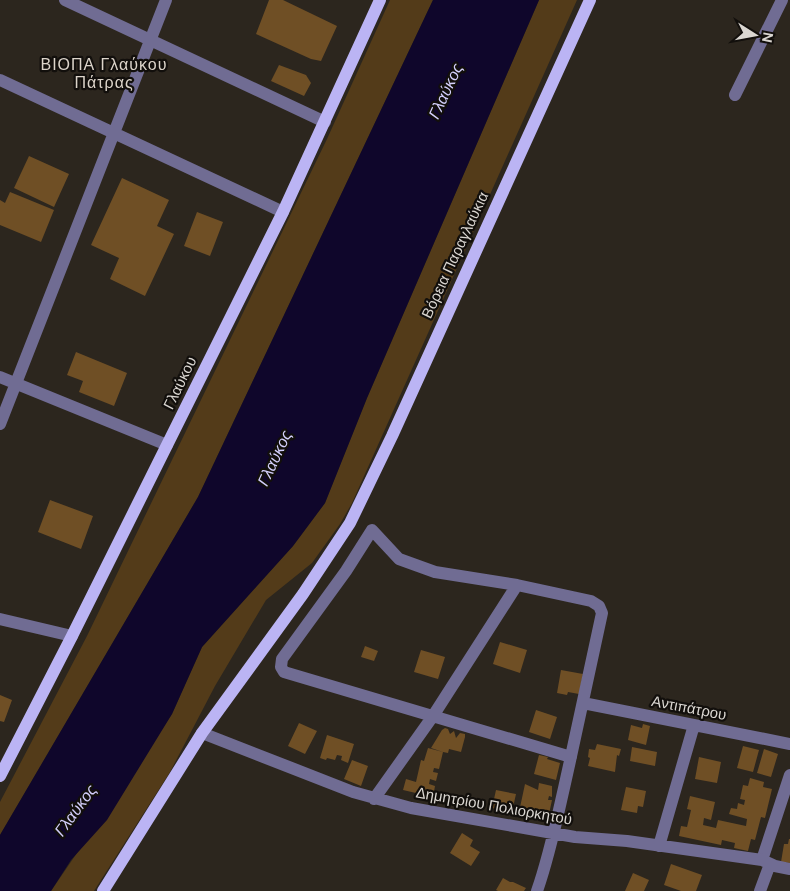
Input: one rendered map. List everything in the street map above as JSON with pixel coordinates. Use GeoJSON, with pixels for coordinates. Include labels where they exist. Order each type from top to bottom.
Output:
{"type":"FeatureCollection","features":[{"type":"Feature","properties":{"kind":"main road","name":"Γλαύκου"},"geometry":{"type":"LineString","coordinates":[[0,775],[72,636],[284,212],[380,0]]}},
{"type":"Feature","properties":{"kind":"main road","name":"Βόρεια Παραγλαύκια"},"geometry":{"type":"LineString","coordinates":[[103,891],[202,733],[303,594],[350,523],[392,436],[590,0]]}},
{"type":"Feature","properties":{"kind":"street"},"geometry":{"type":"LineString","coordinates":[[65,0],[325,122]]}},
{"type":"Feature","properties":{"kind":"street"},"geometry":{"type":"LineString","coordinates":[[0,424],[166,0]]}},
{"type":"Feature","properties":{"kind":"street"},"geometry":{"type":"LineString","coordinates":[[735,95],[784,5]]}},
{"type":"Feature","properties":{"kind":"street"},"geometry":{"type":"LineString","coordinates":[[0,80],[284,212]]}},
{"type":"Feature","properties":{"kind":"street"},"geometry":{"type":"LineString","coordinates":[[0,377],[168,445]]}},
{"type":"Feature","properties":{"kind":"street"},"geometry":{"type":"LineString","coordinates":[[537,891],[545,867],[571,757],[602,614],[599,606],[591,600],[517,585],[435,572],[399,559],[372,530],[346,571],[282,659],[281,667],[284,672],[571,757]]}},
{"type":"Feature","properties":{"kind":"street"},"geometry":{"type":"LineString","coordinates":[[374,799],[433,716],[517,585]]}},
{"type":"Feature","properties":{"kind":"street"},"geometry":{"type":"LineString","coordinates":[[0,619],[72,636]]}},
{"type":"Feature","properties":{"kind":"street","name":"Αντιπάτρου"},"geometry":{"type":"LineString","coordinates":[[582,704],[790,744]]}},
{"type":"Feature","properties":{"kind":"street"},"geometry":{"type":"LineString","coordinates":[[659,846],[694,725]]}},
{"type":"Feature","properties":{"kind":"street","name":"Δημητρίου Πολιορκητού"},"geometry":{"type":"LineString","coordinates":[[202,733],[374,799],[441,814],[553,834],[627,841],[766,862],[790,869]]}},
{"type":"Feature","properties":{"kind":"street"},"geometry":{"type":"LineString","coordinates":[[760,891],[790,775]]}},
{"type":"Feature","properties":{"kind":"shaded area"},"geometry":{"type":"Polygon","coordinates":[[[390,0],[433,0],[198,497],[0,835],[0,802],[87,636],[327,139],[390,0]]]}},
{"type":"Feature","properties":{"kind":"shaded area"},"geometry":{"type":"Polygon","coordinates":[[[539,0],[577,0],[352,503],[340,524],[312,563],[266,600],[215,686],[170,772],[94,891],[51,891],[172,714],[202,647],[293,546],[325,503],[367,398],[539,0]]]}},
{"type":"Feature","properties":{"kind":"water","name":"Γλαύκος"},"geometry":{"type":"Polygon","coordinates":[[[433,0],[539,0],[367,398],[325,503],[293,546],[202,647],[172,714],[107,820],[71,860],[51,891],[0,891],[0,835],[198,497],[433,0]]]}},
{"type":"Feature","properties":{"kind":"building"},"geometry":{"type":"Polygon","coordinates":[[[269,0],[283,0],[337,26],[321,61],[311,59],[256,34],[269,0]]]}},
{"type":"Feature","properties":{"kind":"building"},"geometry":{"type":"Polygon","coordinates":[[[279,65],[306,75],[311,83],[304,96],[271,81],[279,65]]]}},
{"type":"Feature","properties":{"kind":"building"},"geometry":{"type":"Polygon","coordinates":[[[29,156],[69,174],[54,207],[14,188],[29,156]]]}},
{"type":"Feature","properties":{"kind":"building"},"geometry":{"type":"Polygon","coordinates":[[[122,178],[169,200],[157,226],[174,234],[145,296],[110,279],[119,258],[91,245],[122,178]]]}},
{"type":"Feature","properties":{"kind":"building"},"geometry":{"type":"Polygon","coordinates":[[[10,192],[54,210],[41,242],[0,225],[0,200],[5,203],[10,192]]]}},
{"type":"Feature","properties":{"kind":"building"},"geometry":{"type":"Polygon","coordinates":[[[197,212],[223,222],[210,256],[184,246],[197,212]]]}},
{"type":"Feature","properties":{"kind":"building"},"geometry":{"type":"Polygon","coordinates":[[[76,352],[127,373],[114,406],[79,392],[83,381],[67,375],[76,352]]]}},
{"type":"Feature","properties":{"kind":"building"},"geometry":{"type":"Polygon","coordinates":[[[50,500],[93,516],[81,549],[38,532],[50,500]]]}},
{"type":"Feature","properties":{"kind":"building"},"geometry":{"type":"Polygon","coordinates":[[[500,642],[527,650],[520,673],[493,664],[500,642]]]}},
{"type":"Feature","properties":{"kind":"building"},"geometry":{"type":"Polygon","coordinates":[[[365,646],[378,651],[374,661],[361,657],[365,646]]]}},
{"type":"Feature","properties":{"kind":"building"},"geometry":{"type":"Polygon","coordinates":[[[421,650],[445,657],[438,679],[414,672],[421,650]]]}},
{"type":"Feature","properties":{"kind":"building"},"geometry":{"type":"Polygon","coordinates":[[[561,670],[583,674],[579,694],[568,692],[567,695],[557,693],[561,670]]]}},
{"type":"Feature","properties":{"kind":"building"},"geometry":{"type":"Polygon","coordinates":[[[0,695],[12,700],[4,722],[0,721],[0,695]]]}},
{"type":"Feature","properties":{"kind":"building"},"geometry":{"type":"Polygon","coordinates":[[[536,710],[557,717],[550,739],[529,732],[536,710]]]}},
{"type":"Feature","properties":{"kind":"building"},"geometry":{"type":"Polygon","coordinates":[[[299,723],[317,731],[305,754],[288,746],[299,723]]]}},
{"type":"Feature","properties":{"kind":"building"},"geometry":{"type":"Polygon","coordinates":[[[643,724],[650,726],[646,745],[628,740],[631,725],[642,728],[643,724]]]}},
{"type":"Feature","properties":{"kind":"building"},"geometry":{"type":"Polygon","coordinates":[[[448,729],[450,734],[454,731],[456,738],[460,733],[465,734],[461,752],[449,749],[448,753],[431,748],[442,730],[448,729]]]}},
{"type":"Feature","properties":{"kind":"building"},"geometry":{"type":"Polygon","coordinates":[[[327,735],[354,744],[348,763],[341,760],[342,756],[337,755],[335,760],[320,758],[327,735]]]}},
{"type":"Feature","properties":{"kind":"building"},"geometry":{"type":"Polygon","coordinates":[[[597,744],[621,749],[619,756],[617,755],[615,772],[588,766],[590,758],[588,757],[589,749],[595,750],[597,744]]]}},
{"type":"Feature","properties":{"kind":"building"},"geometry":{"type":"Polygon","coordinates":[[[743,746],[759,750],[753,772],[737,768],[743,746]]]}},
{"type":"Feature","properties":{"kind":"building"},"geometry":{"type":"Polygon","coordinates":[[[632,747],[657,752],[655,766],[630,761],[632,747]]]}},
{"type":"Feature","properties":{"kind":"building"},"geometry":{"type":"Polygon","coordinates":[[[428,748],[443,752],[439,769],[434,768],[433,772],[438,773],[436,781],[430,779],[429,784],[435,786],[433,797],[403,790],[406,779],[416,782],[421,760],[424,761],[428,748]]]}},
{"type":"Feature","properties":{"kind":"building"},"geometry":{"type":"Polygon","coordinates":[[[764,749],[778,754],[771,777],[757,773],[764,749]]]}},
{"type":"Feature","properties":{"kind":"building"},"geometry":{"type":"Polygon","coordinates":[[[539,755],[560,763],[556,780],[534,774],[539,755]]]}},
{"type":"Feature","properties":{"kind":"building"},"geometry":{"type":"Polygon","coordinates":[[[699,757],[721,762],[717,783],[695,779],[699,757]]]}},
{"type":"Feature","properties":{"kind":"building"},"geometry":{"type":"Polygon","coordinates":[[[352,760],[368,766],[361,786],[344,779],[352,760]]]}},
{"type":"Feature","properties":{"kind":"building"},"geometry":{"type":"Polygon","coordinates":[[[750,778],[764,782],[763,787],[772,789],[765,818],[761,817],[755,840],[751,839],[748,851],[734,848],[735,843],[722,840],[721,845],[679,836],[681,826],[687,827],[691,810],[687,809],[690,796],[715,802],[711,820],[704,818],[703,825],[716,828],[718,820],[746,826],[747,819],[729,814],[731,808],[737,809],[738,803],[744,805],[745,800],[740,799],[743,785],[748,786],[750,778]]]}},
{"type":"Feature","properties":{"kind":"building"},"geometry":{"type":"Polygon","coordinates":[[[539,783],[552,786],[552,797],[549,796],[548,800],[552,800],[549,814],[531,810],[530,814],[519,812],[525,784],[538,790],[539,783]]]}},
{"type":"Feature","properties":{"kind":"building"},"geometry":{"type":"Polygon","coordinates":[[[626,787],[646,791],[643,807],[638,806],[637,813],[621,810],[626,787]]]}},
{"type":"Feature","properties":{"kind":"building"},"geometry":{"type":"Polygon","coordinates":[[[496,790],[516,794],[512,812],[492,808],[496,790]]]}},
{"type":"Feature","properties":{"kind":"building"},"geometry":{"type":"Polygon","coordinates":[[[462,833],[473,840],[470,846],[480,852],[471,866],[450,853],[462,833]]]}},
{"type":"Feature","properties":{"kind":"building"},"geometry":{"type":"Polygon","coordinates":[[[789,839],[790,863],[781,862],[784,844],[788,844],[789,839]]]}},
{"type":"Feature","properties":{"kind":"building"},"geometry":{"type":"Polygon","coordinates":[[[671,864],[702,875],[696,891],[681,891],[664,885],[671,864]]]}},
{"type":"Feature","properties":{"kind":"building"},"geometry":{"type":"Polygon","coordinates":[[[633,873],[649,880],[644,891],[625,891],[633,873]]]}},
{"type":"Feature","properties":{"kind":"building"},"geometry":{"type":"Polygon","coordinates":[[[503,878],[526,888],[524,891],[498,891],[496,890],[503,878]]]}},
{"type":"Feature","properties":{"kind":"district","name":"ΒΙΟΠΑ Γλαύκου Πάτρας"},"geometry":{"type":"Point","coordinates":[104,73]}}]}
